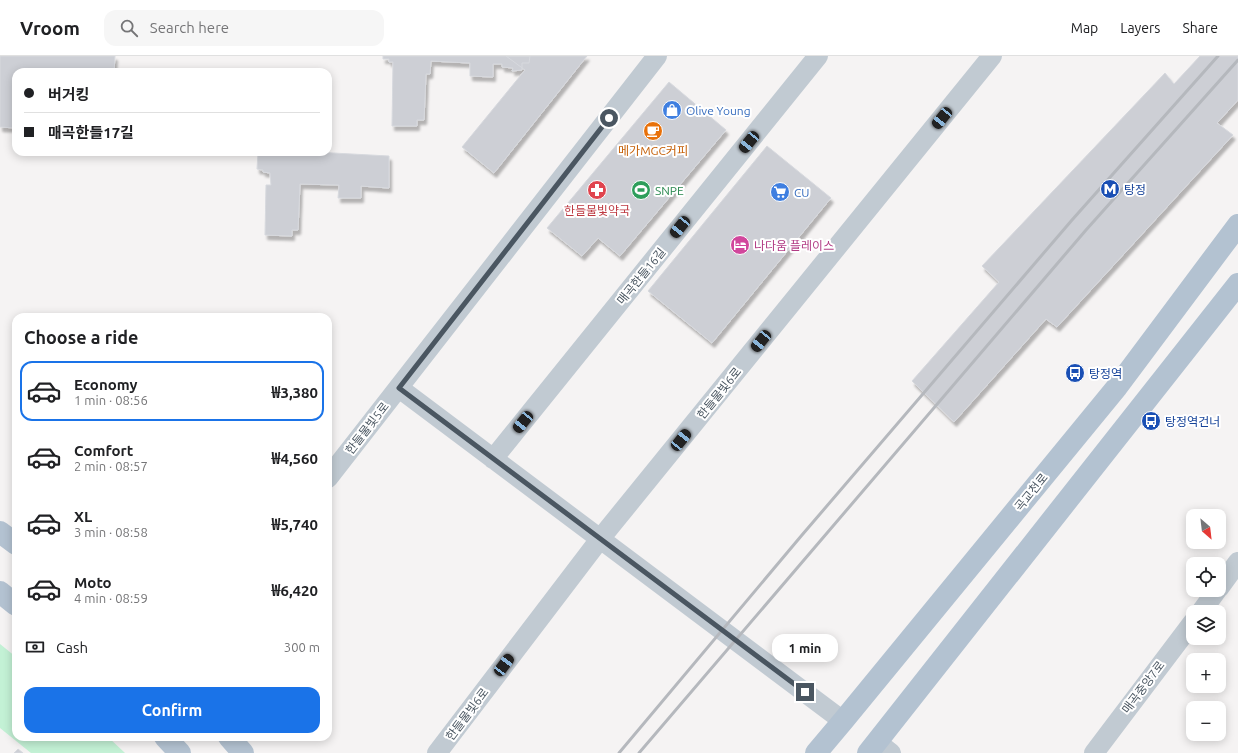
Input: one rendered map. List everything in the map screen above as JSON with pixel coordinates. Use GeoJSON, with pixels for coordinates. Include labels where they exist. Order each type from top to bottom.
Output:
{"type":"FeatureCollection","features":[{"type":"Feature","properties":{"kind":"main road","name":"곡교천로"},"geometry":{"type":"LineString","coordinates":[[816,753],[1117,387],[1238,225]]}},
{"type":"Feature","properties":{"kind":"main road"},"geometry":{"type":"LineString","coordinates":[[879,749],[1238,284]]}},
{"type":"Feature","properties":{"kind":"main road"},"geometry":{"type":"LineString","coordinates":[[0,532],[12,541]]}},
{"type":"Feature","properties":{"kind":"main road"},"geometry":{"type":"LineString","coordinates":[[0,592],[12,601]]}},
{"type":"Feature","properties":{"kind":"main road"},"geometry":{"type":"LineString","coordinates":[[169,741],[180,753]]}},
{"type":"Feature","properties":{"kind":"street","name":"한들물빛5로"},"geometry":{"type":"LineString","coordinates":[[332,473],[657,56]]}},
{"type":"Feature","properties":{"kind":"street","name":"매곡한들16길"},"geometry":{"type":"LineString","coordinates":[[493,459],[818,56]]}},
{"type":"Feature","properties":{"kind":"street","name":"한들물빛6로"},"geometry":{"type":"LineString","coordinates":[[437,753],[600,539],[992,56]]}},
{"type":"Feature","properties":{"kind":"street"},"geometry":{"type":"LineString","coordinates":[[399,388],[843,721]]}},
{"type":"Feature","properties":{"kind":"street"},"geometry":{"type":"LineString","coordinates":[[1226,578],[1238,562]]}},
{"type":"Feature","properties":{"kind":"street"},"geometry":{"type":"LineString","coordinates":[[1205,605],[1212,597]]}},
{"type":"Feature","properties":{"kind":"street","name":"매곡중앙7로"},"geometry":{"type":"LineString","coordinates":[[1094,753],[1186,631]]}},
{"type":"Feature","properties":{"kind":"green space"},"geometry":{"type":"Polygon","coordinates":[[[0,644],[12,654],[12,738],[0,728],[0,644]]]}},
{"type":"Feature","properties":{"kind":"green space"},"geometry":{"type":"Polygon","coordinates":[[[16,741],[112,741],[125,753],[31,753],[16,741]]]}},
{"type":"Feature","properties":{"kind":"building"},"geometry":{"type":"Polygon","coordinates":[[[0,56],[115,56],[114,68],[12,68],[12,128],[0,127],[0,56]]]}},
{"type":"Feature","properties":{"kind":"building"},"geometry":{"type":"Polygon","coordinates":[[[383,56],[530,56],[529,63],[522,63],[522,70],[512,71],[513,68],[502,67],[502,64],[493,64],[493,77],[470,76],[470,63],[431,61],[430,74],[426,74],[424,120],[417,120],[417,126],[392,126],[393,62],[389,62],[389,59],[383,59],[383,56]]]}},
{"type":"Feature","properties":{"kind":"building"},"geometry":{"type":"Polygon","coordinates":[[[506,56],[587,56],[494,173],[462,147],[525,70],[506,56]]]}},
{"type":"Feature","properties":{"kind":"building"},"geometry":{"type":"Polygon","coordinates":[[[1200,56],[1238,56],[1238,100],[1217,123],[1233,135],[1057,327],[1046,319],[954,422],[912,381],[999,282],[982,266],[1165,73],[1174,84],[1200,56]]]}},
{"type":"Feature","properties":{"kind":"building"},"geometry":{"type":"Polygon","coordinates":[[[669,82],[726,130],[620,256],[598,238],[582,256],[547,228],[669,82]]]}},
{"type":"Feature","properties":{"kind":"building","name":"나다움 플레이스"},"geometry":{"type":"Polygon","coordinates":[[[767,146],[831,198],[712,343],[648,291],[767,146]]]}},
{"type":"Feature","properties":{"kind":"building"},"geometry":{"type":"Polygon","coordinates":[[[332,153],[389,156],[389,188],[361,186],[361,198],[338,198],[339,185],[300,184],[298,230],[292,230],[292,236],[265,235],[266,185],[271,185],[270,173],[257,169],[258,156],[332,156],[332,153]]]}},
{"type":"Feature","properties":{"kind":"building"},"geometry":{"type":"Polygon","coordinates":[[[18,749],[23,753],[14,753],[18,749]]]}},
{"type":"Feature","properties":{"kind":"railway"},"geometry":{"type":"LineString","coordinates":[[619,753],[802,535],[1072,220],[1218,56]]}},
{"type":"Feature","properties":{"kind":"railway"},"geometry":{"type":"LineString","coordinates":[[639,753],[1086,230],[1238,60]]}},
{"type":"Feature","properties":{"kind":"place","name":"Olive Young"},"geometry":{"type":"Point","coordinates":[672,110]}},
{"type":"Feature","properties":{"kind":"place","name":"메가MGC커피"},"geometry":{"type":"Point","coordinates":[653,131]}},
{"type":"Feature","properties":{"kind":"place","name":"탕정"},"geometry":{"type":"Point","coordinates":[1110,189]}},
{"type":"Feature","properties":{"kind":"place","name":"한들물빛약국"},"geometry":{"type":"Point","coordinates":[597,190]}},
{"type":"Feature","properties":{"kind":"place","name":"SNPE"},"geometry":{"type":"Point","coordinates":[641,190]}},
{"type":"Feature","properties":{"kind":"place","name":"CU"},"geometry":{"type":"Point","coordinates":[780,192]}},
{"type":"Feature","properties":{"kind":"place","name":"나다움 플레이스"},"geometry":{"type":"Point","coordinates":[740,245]}},
{"type":"Feature","properties":{"kind":"place","name":"탕정역"},"geometry":{"type":"Point","coordinates":[1075,373]}},
{"type":"Feature","properties":{"kind":"place","name":"탕정역건너"},"geometry":{"type":"Point","coordinates":[1151,421]}},
{"type":"Feature","properties":{"kind":"route"},"geometry":{"type":"LineString","coordinates":[[609,118],[399,388],[805,692]]}}]}
